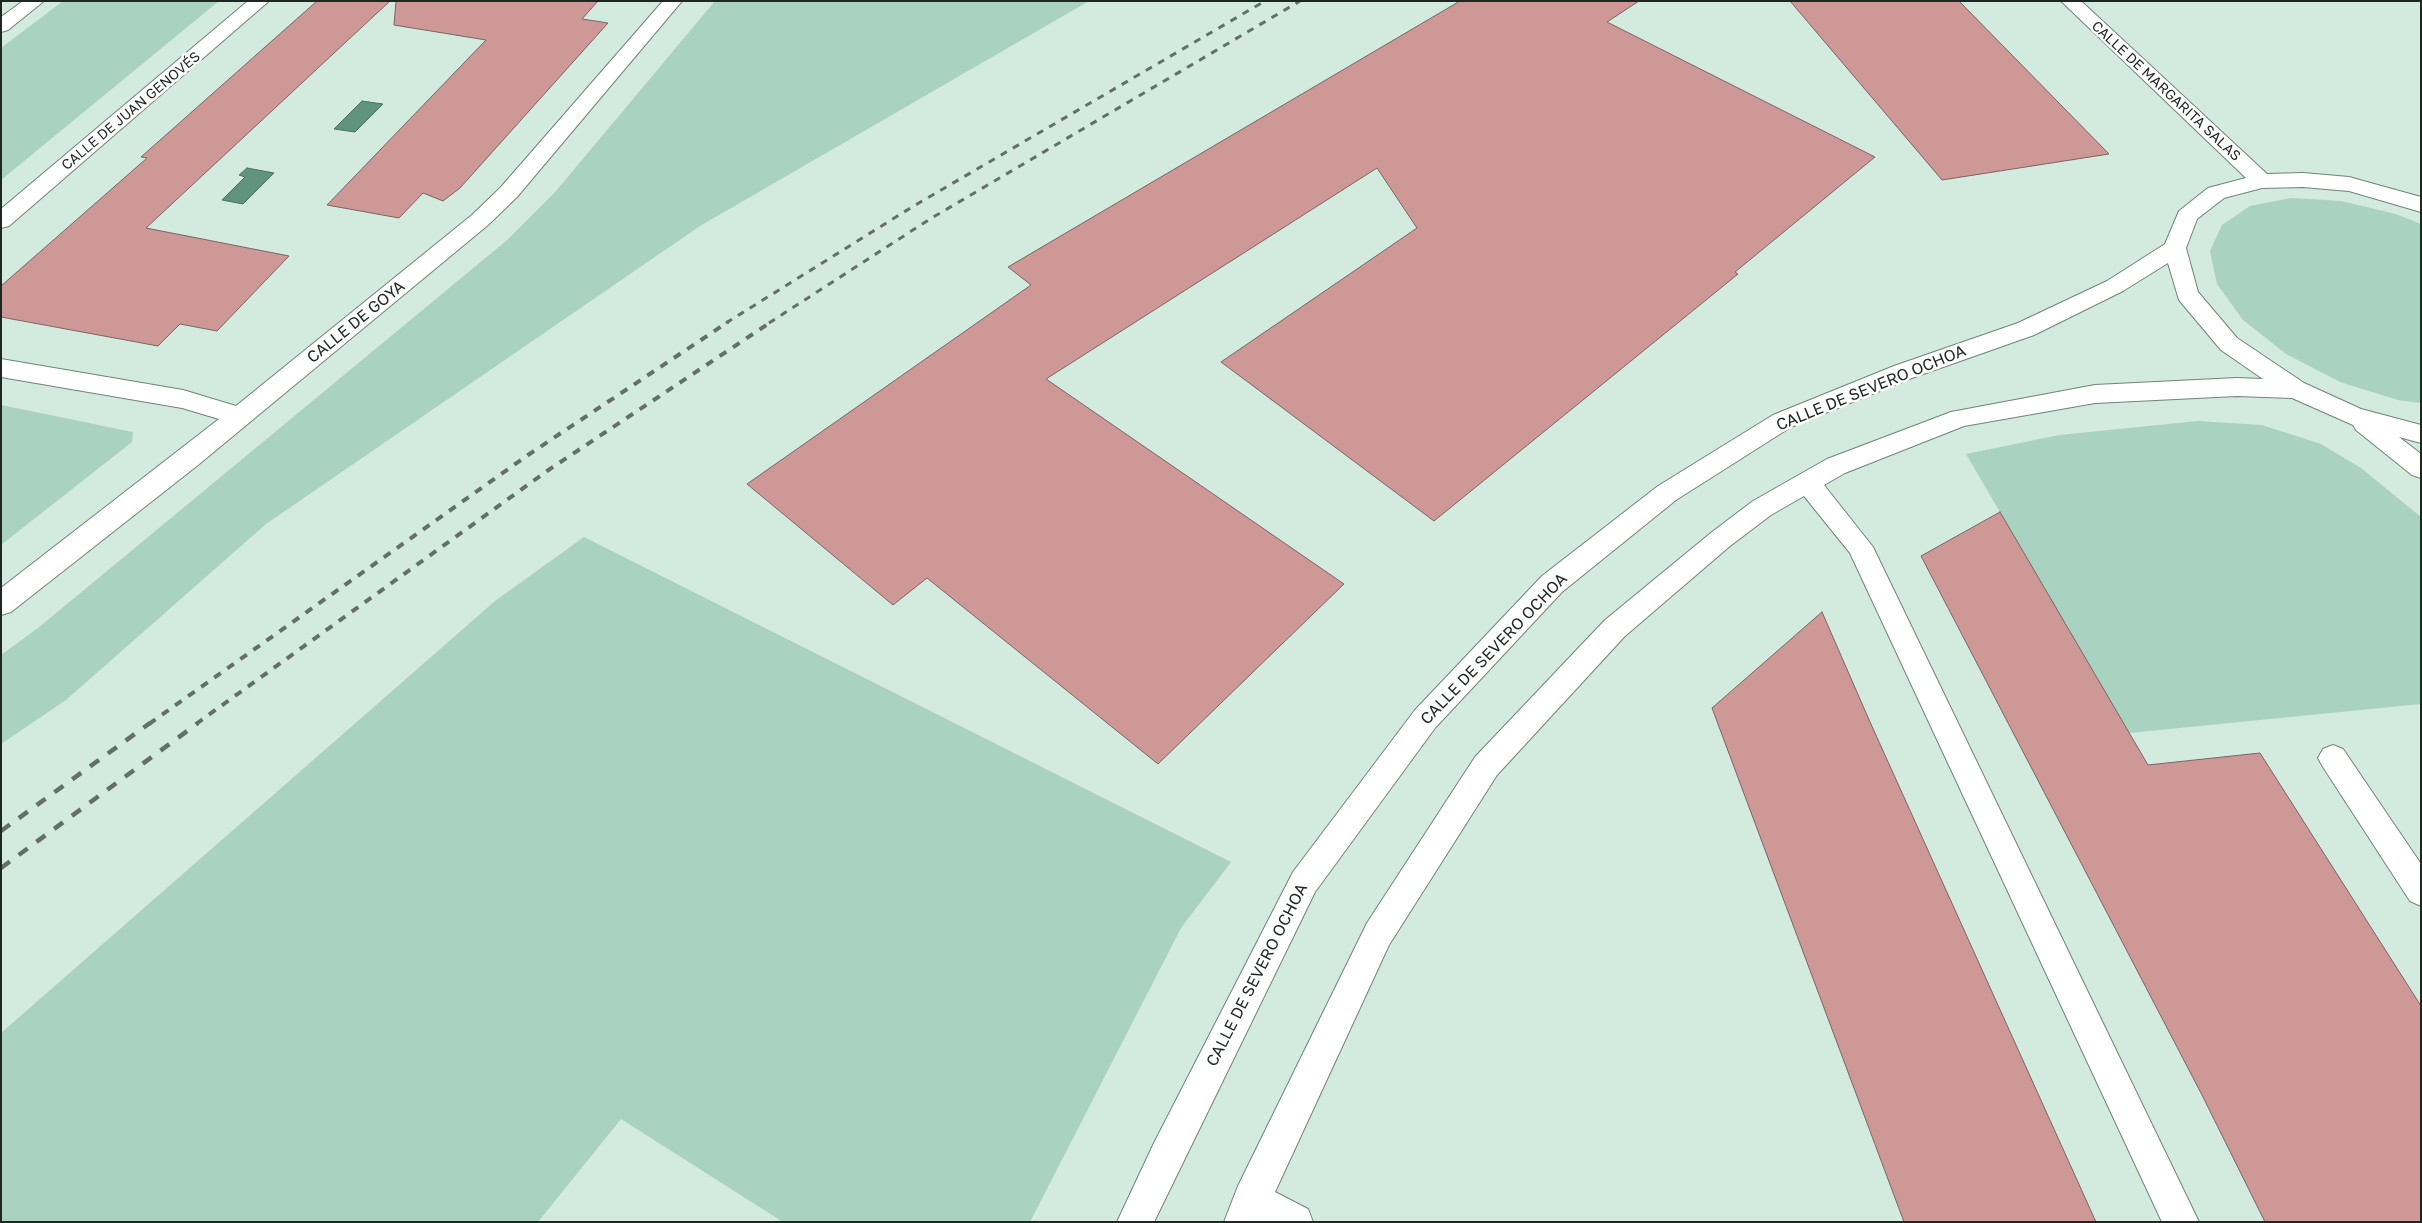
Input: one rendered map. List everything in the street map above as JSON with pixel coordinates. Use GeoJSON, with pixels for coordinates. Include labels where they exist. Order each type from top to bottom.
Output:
{"type":"FeatureCollection","features":[{"type":"Feature","properties":{"kind":"street"},"geometry":{"type":"LineString","coordinates":[[1,26],[35,1]]}},
{"type":"Feature","properties":{"kind":"street","name":"CALLE DE JUAN GENOVÉS"},"geometry":{"type":"LineString","coordinates":[[1,221],[260,1]]}},
{"type":"Feature","properties":{"kind":"street","name":"CALLE DE GOYA"},"geometry":{"type":"LineString","coordinates":[[1,604],[189,458],[480,220],[509,192],[673,1]]}},
{"type":"Feature","properties":{"kind":"street","name":"CALLE DE MARGARITA SALAS"},"geometry":{"type":"LineString","coordinates":[[2070,1],[2262,181]]}},
{"type":"Feature","properties":{"kind":"street"},"geometry":{"type":"LineString","coordinates":[[2421,205],[2397,196],[2349,184],[2303,180],[2262,181],[2216,193],[2187,216],[2175,248],[2187,294],[2229,344],[2295,389],[2354,416],[2421,434]]}},
{"type":"Feature","properties":{"kind":"street","name":"CALLE DE SEVERO OCHOA"},"geometry":{"type":"LineString","coordinates":[[1135,1222],[1166,1155],[1304,882],[1425,718],[1552,584],[1667,493],[1782,421],[1903,372],[2026,329],[2115,286],[2175,248]]}},
{"type":"Feature","properties":{"kind":"street"},"geometry":{"type":"LineString","coordinates":[[1,368],[183,399],[238,416]]}},
{"type":"Feature","properties":{"kind":"street"},"geometry":{"type":"LineString","coordinates":[[1294,1222],[1246,1210],[1378,934],[1486,766],[1615,628],[1721,539],[1762,508],[1836,466],[1960,418],[2095,394],[2237,387],[2295,389]]}},
{"type":"Feature","properties":{"kind":"street"},"geometry":{"type":"LineString","coordinates":[[2354,416],[2421,468]]}},
{"type":"Feature","properties":{"kind":"street"},"geometry":{"type":"LineString","coordinates":[[1808,483],[1860,547],[2181,1222]]}},
{"type":"Feature","properties":{"kind":"street"},"geometry":{"type":"LineString","coordinates":[[2333,758],[2421,891]]}},
{"type":"Feature","properties":{"kind":"shaded area"},"geometry":{"type":"Polygon","coordinates":[[[63,1],[219,1],[1,180],[1,48],[63,1]]]}},
{"type":"Feature","properties":{"kind":"shaded area"},"geometry":{"type":"Polygon","coordinates":[[[715,1],[1089,1],[700,226],[266,524],[66,700],[1,744],[1,655],[38,628],[506,241],[556,191],[715,1]]]}},
{"type":"Feature","properties":{"kind":"shaded area"},"geometry":{"type":"Polygon","coordinates":[[[362,101],[383,104],[355,132],[334,129],[362,101]]]}},
{"type":"Feature","properties":{"kind":"shaded area"},"geometry":{"type":"Polygon","coordinates":[[[247,168],[274,173],[243,204],[222,200],[245,177],[239,175],[247,168]]]}},
{"type":"Feature","properties":{"kind":"shaded area"},"geometry":{"type":"Polygon","coordinates":[[[2291,198],[2341,201],[2396,214],[2421,224],[2421,403],[2398,400],[2340,382],[2286,354],[2243,320],[2217,284],[2210,251],[2222,225],[2250,206],[2291,198]]]}},
{"type":"Feature","properties":{"kind":"shaded area"},"geometry":{"type":"Polygon","coordinates":[[[1,405],[133,432],[132,442],[1,545],[1,405]]]}},
{"type":"Feature","properties":{"kind":"shaded area"},"geometry":{"type":"Polygon","coordinates":[[[2198,421],[2262,425],[2321,444],[2361,468],[2421,517],[2421,704],[2129,733],[1966,454],[2059,435],[2198,421]]]}},
{"type":"Feature","properties":{"kind":"shaded area"},"geometry":{"type":"Polygon","coordinates":[[[584,537],[1231,862],[1181,928],[1030,1222],[783,1222],[621,1119],[538,1222],[1,1222],[1,1033],[495,601],[584,537]]]}},
{"type":"Feature","properties":{"kind":"building"},"geometry":{"type":"Polygon","coordinates":[[[317,1],[390,1],[146,228],[289,256],[217,331],[180,324],[158,346],[1,317],[1,286],[147,158],[141,157],[317,1]]]}},
{"type":"Feature","properties":{"kind":"building"},"geometry":{"type":"Polygon","coordinates":[[[396,1],[598,1],[582,19],[608,23],[460,188],[443,201],[423,193],[399,218],[327,205],[486,40],[394,25],[396,1]]]}},
{"type":"Feature","properties":{"kind":"building"},"geometry":{"type":"Polygon","coordinates":[[[1460,1],[1639,1],[1607,22],[1875,157],[1735,272],[1738,274],[1434,521],[1221,362],[1417,228],[1377,168],[1046,379],[1344,584],[1158,764],[927,578],[893,605],[747,484],[1031,285],[1008,267],[1460,1]]]}},
{"type":"Feature","properties":{"kind":"building"},"geometry":{"type":"Polygon","coordinates":[[[1790,1],[1959,1],[2109,154],[1942,180],[1790,1]]]}},
{"type":"Feature","properties":{"kind":"building"},"geometry":{"type":"Polygon","coordinates":[[[2000,512],[2148,765],[2260,753],[2421,1006],[2421,1222],[2265,1222],[2202,1095],[1921,556],[2000,512]]]}},
{"type":"Feature","properties":{"kind":"building"},"geometry":{"type":"Polygon","coordinates":[[[1822,612],[2096,1222],[1904,1222],[1712,708],[1822,612]]]}},
{"type":"Feature","properties":{"kind":"railway"},"geometry":{"type":"LineString","coordinates":[[726,323],[912,207],[1265,1]]}},
{"type":"Feature","properties":{"kind":"railway"},"geometry":{"type":"LineString","coordinates":[[769,323],[930,219],[1300,1]]}},
{"type":"Feature","properties":{"kind":"railway"},"geometry":{"type":"LineString","coordinates":[[149,724],[528,455],[728,322]]}},
{"type":"Feature","properties":{"kind":"railway"},"geometry":{"type":"LineString","coordinates":[[196,724],[547,471],[771,322]]}},
{"type":"Feature","properties":{"kind":"railway"},"geometry":{"type":"LineString","coordinates":[[1,831],[150,723]]}},
{"type":"Feature","properties":{"kind":"railway"},"geometry":{"type":"LineString","coordinates":[[1,868],[198,723]]}}]}
